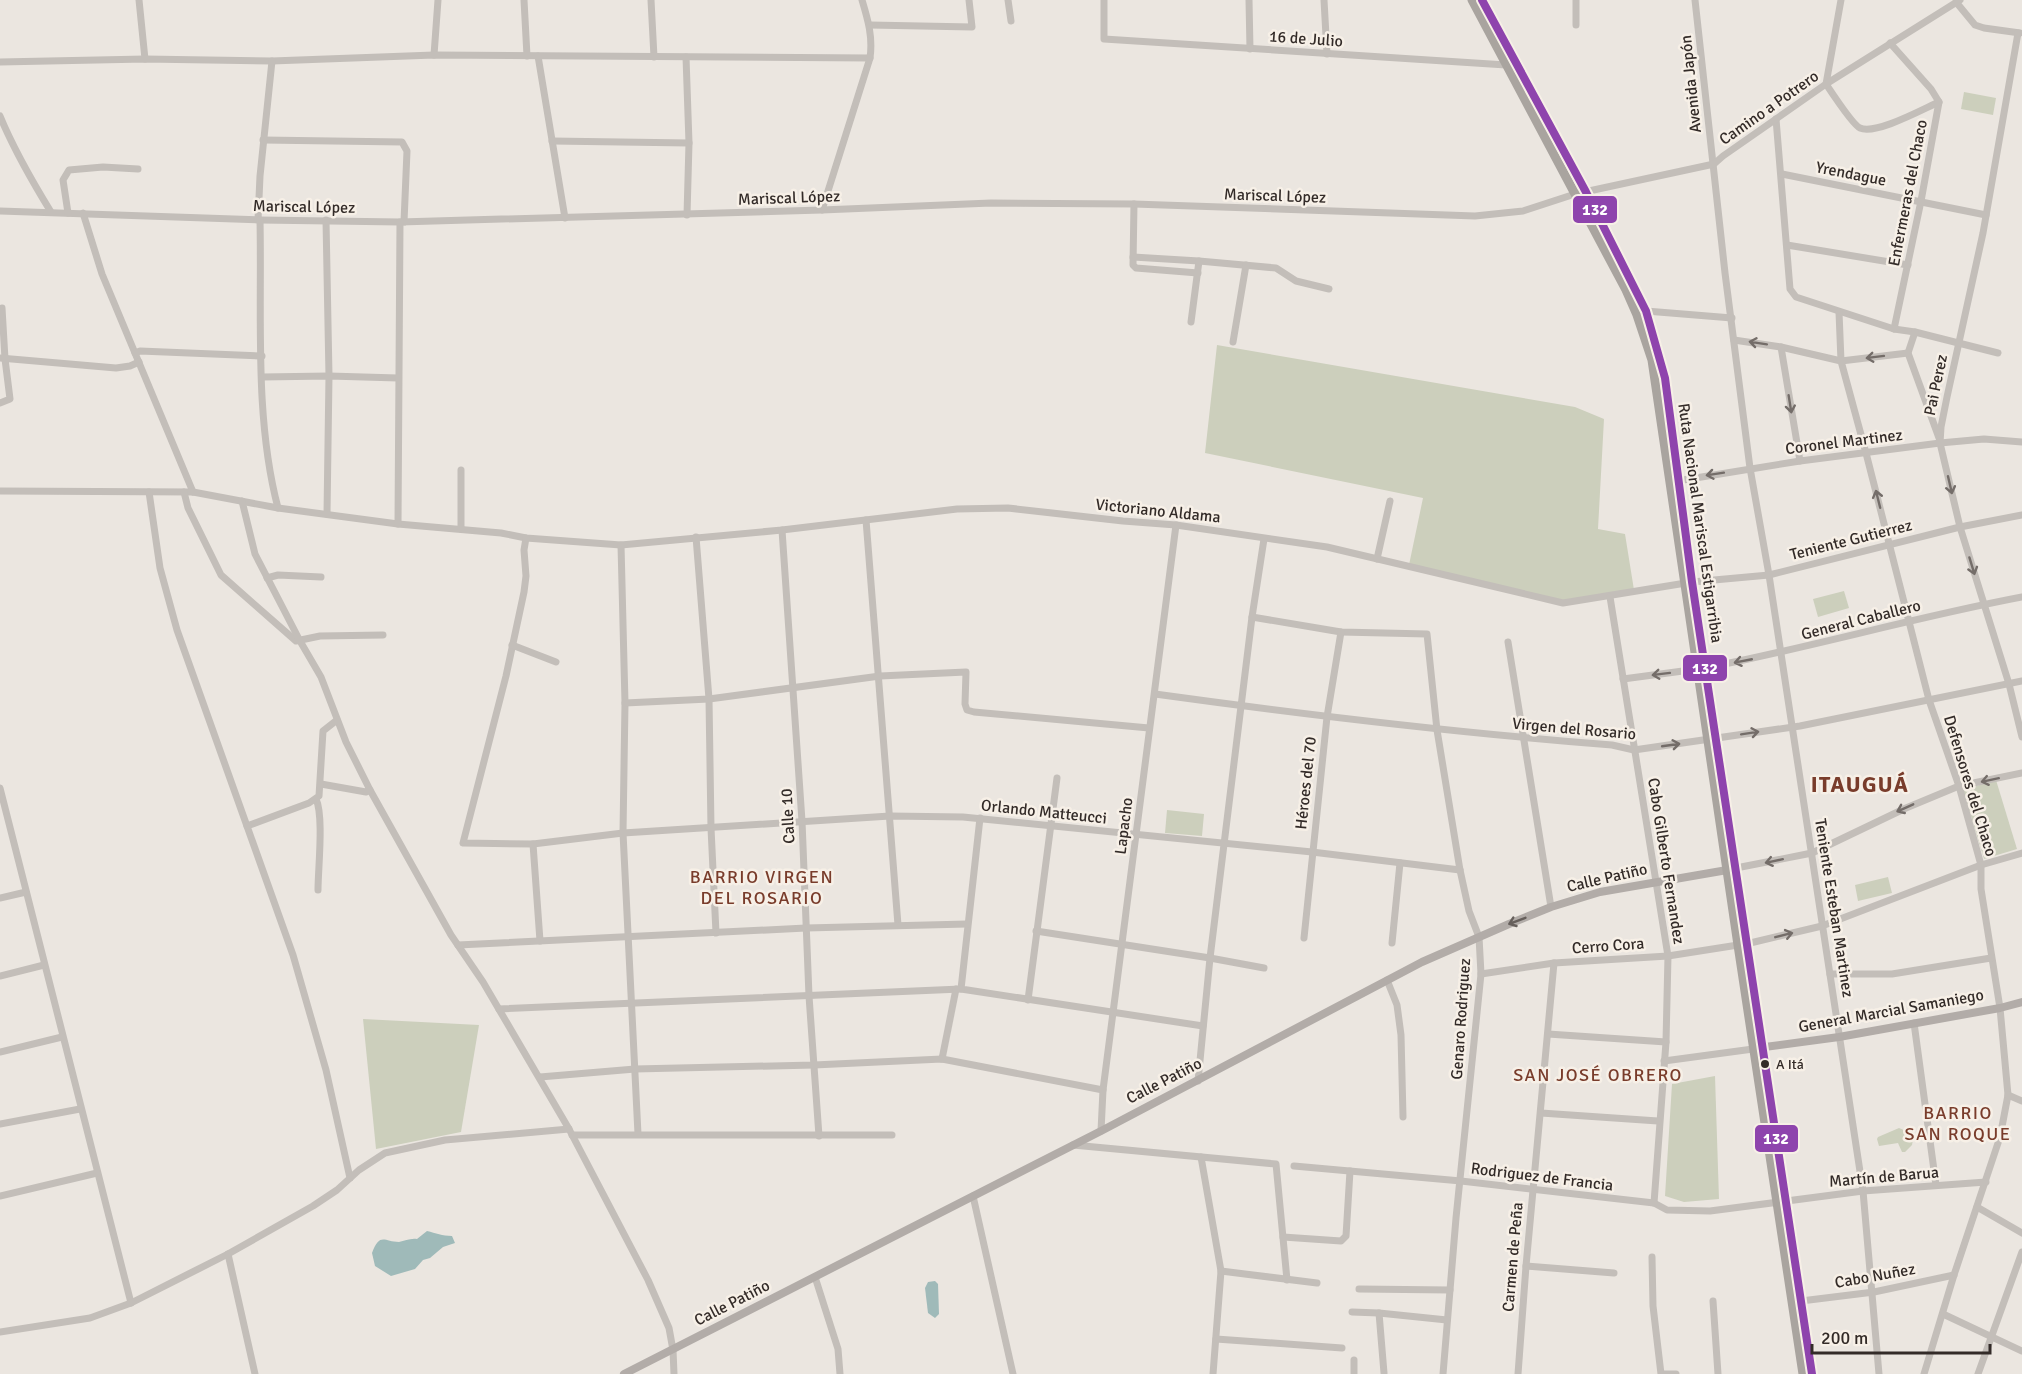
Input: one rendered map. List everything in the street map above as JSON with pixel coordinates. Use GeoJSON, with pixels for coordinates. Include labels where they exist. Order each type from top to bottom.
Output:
{"type":"FeatureCollection","features":[{"type":"Feature","properties":{"kind":"highway","name":"Ruta Nacional Mariscal Estigarribia"},"geometry":{"type":"LineString","coordinates":[[1472,0],[1626,290],[1646,340],[1657,380],[1675,481]]}},
{"type":"Feature","properties":{"kind":"highway","name":"Ruta Nacional Mariscal Estigarribia"},"geometry":{"type":"LineString","coordinates":[[1482,0],[1586,192],[1646,311],[1664,370],[1675,481],[1732,869],[1753,1048],[1801,1301],[1812,1374]]}},
{"type":"Feature","properties":{"kind":"highway","name":"Ruta Nacional Mariscal Estigarribia"},"geometry":{"type":"LineString","coordinates":[[1742,945],[1764,1047],[1803,1374]]}},
{"type":"Feature","properties":{"kind":"main road","name":"Calle Patiño"},"geometry":{"type":"LineString","coordinates":[[624,1374],[1198,1081],[1422,962],[1551,907],[1600,892],[1732,869]]}},
{"type":"Feature","properties":{"kind":"main road","name":"General Marcial Samaniego"},"geometry":{"type":"LineString","coordinates":[[1753,1048],[1839,1037],[2022,1002]]}},
{"type":"Feature","properties":{"kind":"street"},"geometry":{"type":"LineString","coordinates":[[139,0],[145,59]]}},
{"type":"Feature","properties":{"kind":"street"},"geometry":{"type":"LineString","coordinates":[[434,55],[438,0]]}},
{"type":"Feature","properties":{"kind":"street"},"geometry":{"type":"LineString","coordinates":[[524,0],[526,56]]}},
{"type":"Feature","properties":{"kind":"street"},"geometry":{"type":"LineString","coordinates":[[651,0],[654,57]]}},
{"type":"Feature","properties":{"kind":"street"},"geometry":{"type":"LineString","coordinates":[[822,210],[870,58],[872,47],[870,25],[862,0]]}},
{"type":"Feature","properties":{"kind":"street"},"geometry":{"type":"LineString","coordinates":[[870,25],[972,27],[969,0]]}},
{"type":"Feature","properties":{"kind":"street"},"geometry":{"type":"LineString","coordinates":[[1008,0],[1011,21]]}},
{"type":"Feature","properties":{"kind":"street","name":"16 de Julio"},"geometry":{"type":"LineString","coordinates":[[1104,0],[1104,39],[1506,65]]}},
{"type":"Feature","properties":{"kind":"street"},"geometry":{"type":"LineString","coordinates":[[1249,0],[1251,49]]}},
{"type":"Feature","properties":{"kind":"street"},"geometry":{"type":"LineString","coordinates":[[1324,0],[1327,54]]}},
{"type":"Feature","properties":{"kind":"street"},"geometry":{"type":"LineString","coordinates":[[1576,0],[1576,25]]}},
{"type":"Feature","properties":{"kind":"street","name":"Avenida Japón"},"geometry":{"type":"LineString","coordinates":[[1695,0],[1714,164]]}},
{"type":"Feature","properties":{"kind":"street"},"geometry":{"type":"LineString","coordinates":[[1841,0],[1826,84],[1856,125],[1870,130],[1939,102]]}},
{"type":"Feature","properties":{"kind":"street"},"geometry":{"type":"LineString","coordinates":[[1958,1],[1975,25],[2020,33]]}},
{"type":"Feature","properties":{"kind":"street","name":"Camino a Potrero"},"geometry":{"type":"LineString","coordinates":[[1575,194],[1714,164],[1826,84],[1958,1]]}},
{"type":"Feature","properties":{"kind":"street","name":"Pai Perez"},"geometry":{"type":"LineString","coordinates":[[2020,33],[1981,243],[1941,427],[1940,443],[1960,527],[2022,737]]}},
{"type":"Feature","properties":{"kind":"street","name":"Enfermeras del Chaco"},"geometry":{"type":"LineString","coordinates":[[1890,43],[1931,89],[1939,102],[1922,201],[1894,329]]}},
{"type":"Feature","properties":{"kind":"street"},"geometry":{"type":"LineString","coordinates":[[0,62],[145,59],[272,61],[434,55],[870,58]]}},
{"type":"Feature","properties":{"kind":"street"},"geometry":{"type":"LineString","coordinates":[[538,56],[565,218]]}},
{"type":"Feature","properties":{"kind":"street"},"geometry":{"type":"LineString","coordinates":[[686,57],[689,143],[687,214]]}},
{"type":"Feature","properties":{"kind":"street"},"geometry":{"type":"LineString","coordinates":[[272,61],[263,140],[259,220],[262,377],[269,470],[278,508]]}},
{"type":"Feature","properties":{"kind":"street"},"geometry":{"type":"LineString","coordinates":[[0,116],[32,181],[51,212]]}},
{"type":"Feature","properties":{"kind":"street"},"geometry":{"type":"LineString","coordinates":[[1776,119],[1792,293],[1801,300],[1894,329],[1959,342],[1998,353]]}},
{"type":"Feature","properties":{"kind":"street"},"geometry":{"type":"LineString","coordinates":[[263,140],[402,142],[407,151],[402,222],[398,378],[398,524]]}},
{"type":"Feature","properties":{"kind":"street"},"geometry":{"type":"LineString","coordinates":[[552,141],[689,143]]}},
{"type":"Feature","properties":{"kind":"street","name":"Teniente Esteban Martinez"},"geometry":{"type":"LineString","coordinates":[[1714,164],[1750,468],[1769,575],[1863,1191],[1880,1374]]}},
{"type":"Feature","properties":{"kind":"street"},"geometry":{"type":"LineString","coordinates":[[68,213],[63,180],[69,171],[103,167],[138,169]]}},
{"type":"Feature","properties":{"kind":"street","name":"Yrendague"},"geometry":{"type":"LineString","coordinates":[[1782,174],[1986,215]]}},
{"type":"Feature","properties":{"kind":"street","name":"Mariscal López"},"geometry":{"type":"LineString","coordinates":[[0,211],[259,220],[402,222],[991,203],[1134,204],[1475,216],[1523,211],[1575,194]]}},
{"type":"Feature","properties":{"kind":"street"},"geometry":{"type":"LineString","coordinates":[[1134,204],[1133,265],[1136,268],[1198,273]]}},
{"type":"Feature","properties":{"kind":"street"},"geometry":{"type":"LineString","coordinates":[[83,213],[102,274],[193,492]]}},
{"type":"Feature","properties":{"kind":"street"},"geometry":{"type":"LineString","coordinates":[[326,220],[329,376],[327,514]]}},
{"type":"Feature","properties":{"kind":"street"},"geometry":{"type":"LineString","coordinates":[[1787,245],[1908,265]]}},
{"type":"Feature","properties":{"kind":"street"},"geometry":{"type":"LineString","coordinates":[[1133,258],[1276,268],[1296,281],[1329,289]]}},
{"type":"Feature","properties":{"kind":"street"},"geometry":{"type":"LineString","coordinates":[[1191,322],[1199,261]]}},
{"type":"Feature","properties":{"kind":"street"},"geometry":{"type":"LineString","coordinates":[[1233,342],[1246,265]]}},
{"type":"Feature","properties":{"kind":"street"},"geometry":{"type":"LineString","coordinates":[[0,403],[10,399],[2,358],[2,308]]}},
{"type":"Feature","properties":{"kind":"street"},"geometry":{"type":"LineString","coordinates":[[1646,311],[1732,318]]}},
{"type":"Feature","properties":{"kind":"street","name":"Defensores del Chaco"},"geometry":{"type":"LineString","coordinates":[[1839,312],[1841,362],[1929,700],[1959,786],[1981,865],[1981,889],[2000,1008],[2008,1095],[2000,1137],[1924,1374]]}},
{"type":"Feature","properties":{"kind":"street"},"geometry":{"type":"LineString","coordinates":[[1915,332],[1908,353],[1940,443]]}},
{"type":"Feature","properties":{"kind":"street"},"geometry":{"type":"LineString","coordinates":[[1734,340],[1781,347],[1841,362],[1908,353]]}},
{"type":"Feature","properties":{"kind":"street"},"geometry":{"type":"LineString","coordinates":[[1781,347],[1800,461]]}},
{"type":"Feature","properties":{"kind":"street"},"geometry":{"type":"LineString","coordinates":[[135,353],[140,351],[262,356]]}},
{"type":"Feature","properties":{"kind":"street"},"geometry":{"type":"LineString","coordinates":[[2,358],[116,368],[139,362]]}},
{"type":"Feature","properties":{"kind":"street"},"geometry":{"type":"LineString","coordinates":[[262,377],[398,378]]}},
{"type":"Feature","properties":{"kind":"street","name":"Coronel Martinez"},"geometry":{"type":"LineString","coordinates":[[1675,481],[1750,468],[1940,443],[1984,439],[2022,441]]}},
{"type":"Feature","properties":{"kind":"street"},"geometry":{"type":"LineString","coordinates":[[461,470],[461,530]]}},
{"type":"Feature","properties":{"kind":"street","name":"Victoriano Aldama"},"geometry":{"type":"LineString","coordinates":[[0,491],[193,492],[278,508],[398,524],[526,538],[621,545],[782,530],[957,509],[1008,508],[1176,525],[1327,547],[1563,603],[1689,583]]}},
{"type":"Feature","properties":{"kind":"street"},"geometry":{"type":"LineString","coordinates":[[149,492],[160,568],[177,630],[293,956],[326,1070],[350,1178]]}},
{"type":"Feature","properties":{"kind":"street"},"geometry":{"type":"LineString","coordinates":[[184,492],[188,508],[221,575],[296,641],[320,636],[383,635]]}},
{"type":"Feature","properties":{"kind":"street"},"geometry":{"type":"LineString","coordinates":[[242,501],[255,554],[321,677],[337,720],[370,790],[397,836],[415,873],[540,1077],[652,1289],[669,1328],[675,1374]]}},
{"type":"Feature","properties":{"kind":"street"},"geometry":{"type":"LineString","coordinates":[[1377,558],[1390,501]]}},
{"type":"Feature","properties":{"kind":"street","name":"Teniente Gutierrez"},"geometry":{"type":"LineString","coordinates":[[1689,583],[1769,575],[1960,527],[2022,515]]}},
{"type":"Feature","properties":{"kind":"street"},"geometry":{"type":"LineString","coordinates":[[866,520],[898,925]]}},
{"type":"Feature","properties":{"kind":"street","name":"Lapacho"},"geometry":{"type":"LineString","coordinates":[[1101,1131],[1103,1090],[1121,944],[1137,836],[1176,525]]}},
{"type":"Feature","properties":{"kind":"street","name":"Calle 10"},"geometry":{"type":"LineString","coordinates":[[782,530],[802,821],[809,996],[819,1136]]}},
{"type":"Feature","properties":{"kind":"street"},"geometry":{"type":"LineString","coordinates":[[696,537],[710,699],[711,828],[716,933]]}},
{"type":"Feature","properties":{"kind":"street"},"geometry":{"type":"LineString","coordinates":[[526,538],[525,584],[512,645],[556,662]]}},
{"type":"Feature","properties":{"kind":"street"},"geometry":{"type":"LineString","coordinates":[[1198,1081],[1210,958],[1252,617],[1264,539]]}},
{"type":"Feature","properties":{"kind":"street"},"geometry":{"type":"LineString","coordinates":[[621,545],[626,703],[623,833],[638,1134]]}},
{"type":"Feature","properties":{"kind":"street"},"geometry":{"type":"LineString","coordinates":[[267,578],[278,575],[321,577]]}},
{"type":"Feature","properties":{"kind":"street","name":"Cabo Gilberto Fernandez"},"geometry":{"type":"LineString","coordinates":[[1610,597],[1668,956],[1666,1042],[1658,1121],[1654,1203]]}},
{"type":"Feature","properties":{"kind":"street","name":"General Caballero"},"geometry":{"type":"LineString","coordinates":[[1623,678],[1702,668],[1780,653],[2022,597]]}},
{"type":"Feature","properties":{"kind":"street"},"geometry":{"type":"LineString","coordinates":[[1252,617],[1341,632]]}},
{"type":"Feature","properties":{"kind":"street","name":"Genaro Rodriguez"},"geometry":{"type":"LineString","coordinates":[[1341,632],[1427,634],[1437,730],[1460,870],[1469,911],[1479,937],[1481,974],[1443,1374]]}},
{"type":"Feature","properties":{"kind":"street","name":"Héroes del 70"},"geometry":{"type":"LineString","coordinates":[[1304,938],[1327,717],[1341,632]]}},
{"type":"Feature","properties":{"kind":"street"},"geometry":{"type":"LineString","coordinates":[[1508,642],[1551,907]]}},
{"type":"Feature","properties":{"kind":"street","name":"Orlando Matteucci"},"geometry":{"type":"LineString","coordinates":[[512,645],[463,843],[533,844],[623,833],[890,816],[980,818],[1137,836],[1312,852],[1460,870]]}},
{"type":"Feature","properties":{"kind":"street"},"geometry":{"type":"LineString","coordinates":[[626,703],[710,699],[880,676],[966,672],[965,704],[967,710],[1149,728]]}},
{"type":"Feature","properties":{"kind":"street","name":"Virgen del Rosario"},"geometry":{"type":"LineString","coordinates":[[1155,694],[1437,730],[1612,745],[1634,750],[1791,727],[2022,681]]}},
{"type":"Feature","properties":{"kind":"street"},"geometry":{"type":"LineString","coordinates":[[247,826],[319,796],[323,731],[337,720]]}},
{"type":"Feature","properties":{"kind":"street"},"geometry":{"type":"LineString","coordinates":[[1732,869],[1812,853],[1906,808],[1959,786],[2022,773]]}},
{"type":"Feature","properties":{"kind":"street"},"geometry":{"type":"LineString","coordinates":[[1028,1000],[1057,778]]}},
{"type":"Feature","properties":{"kind":"street"},"geometry":{"type":"LineString","coordinates":[[321,784],[366,792],[370,790]]}},
{"type":"Feature","properties":{"kind":"street"},"geometry":{"type":"LineString","coordinates":[[0,788],[4,822],[26,892],[130,1303]]}},
{"type":"Feature","properties":{"kind":"street"},"geometry":{"type":"LineString","coordinates":[[316,799],[320,818],[318,890]]}},
{"type":"Feature","properties":{"kind":"street"},"geometry":{"type":"LineString","coordinates":[[942,1059],[958,989],[980,818]]}},
{"type":"Feature","properties":{"kind":"street"},"geometry":{"type":"LineString","coordinates":[[533,844],[540,940]]}},
{"type":"Feature","properties":{"kind":"street","name":"Cerro Cora"},"geometry":{"type":"LineString","coordinates":[[1481,974],[1554,963],[1668,956],[1742,945],[1822,926],[1981,865],[2022,853]]}},
{"type":"Feature","properties":{"kind":"street"},"geometry":{"type":"LineString","coordinates":[[1392,943],[1400,863]]}},
{"type":"Feature","properties":{"kind":"street"},"geometry":{"type":"LineString","coordinates":[[0,898],[26,892]]}},
{"type":"Feature","properties":{"kind":"street"},"geometry":{"type":"LineString","coordinates":[[458,945],[806,928],[967,924]]}},
{"type":"Feature","properties":{"kind":"street"},"geometry":{"type":"LineString","coordinates":[[1036,931],[1263,968]]}},
{"type":"Feature","properties":{"kind":"street"},"geometry":{"type":"LineString","coordinates":[[1830,974],[1892,974],[1991,958]]}},
{"type":"Feature","properties":{"kind":"street","name":"Carmen de Peña"},"geometry":{"type":"LineString","coordinates":[[1518,1374],[1554,963]]}},
{"type":"Feature","properties":{"kind":"street"},"geometry":{"type":"LineString","coordinates":[[0,976],[44,965]]}},
{"type":"Feature","properties":{"kind":"street"},"geometry":{"type":"LineString","coordinates":[[1387,980],[1397,1005],[1401,1035],[1403,1117]]}},
{"type":"Feature","properties":{"kind":"street"},"geometry":{"type":"LineString","coordinates":[[499,1009],[958,989],[1203,1026]]}},
{"type":"Feature","properties":{"kind":"street"},"geometry":{"type":"LineString","coordinates":[[1914,1023],[1936,1185]]}},
{"type":"Feature","properties":{"kind":"street"},"geometry":{"type":"LineString","coordinates":[[1548,1034],[1666,1042]]}},
{"type":"Feature","properties":{"kind":"street"},"geometry":{"type":"LineString","coordinates":[[0,1052],[62,1037]]}},
{"type":"Feature","properties":{"kind":"street"},"geometry":{"type":"LineString","coordinates":[[1664,1060],[1753,1048]]}},
{"type":"Feature","properties":{"kind":"street"},"geometry":{"type":"LineString","coordinates":[[540,1077],[635,1069],[814,1065],[942,1059],[1103,1090]]}},
{"type":"Feature","properties":{"kind":"street"},"geometry":{"type":"LineString","coordinates":[[2008,1095],[2022,1101]]}},
{"type":"Feature","properties":{"kind":"street"},"geometry":{"type":"LineString","coordinates":[[0,1124],[80,1109]]}},
{"type":"Feature","properties":{"kind":"street"},"geometry":{"type":"LineString","coordinates":[[1541,1113],[1658,1121]]}},
{"type":"Feature","properties":{"kind":"street"},"geometry":{"type":"LineString","coordinates":[[0,1332],[90,1318],[130,1303],[228,1254],[313,1206],[374,1159],[397,1149],[445,1140],[571,1132],[892,1135]]}},
{"type":"Feature","properties":{"kind":"street"},"geometry":{"type":"LineString","coordinates":[[1072,1145],[1276,1164],[1287,1280]]}},
{"type":"Feature","properties":{"kind":"street"},"geometry":{"type":"LineString","coordinates":[[1201,1157],[1221,1271],[1213,1374]]}},
{"type":"Feature","properties":{"kind":"street","name":"Rodriguez de Francia"},"geometry":{"type":"LineString","coordinates":[[1294,1166],[1461,1181],[1654,1203],[1667,1210],[1710,1211],[1781,1202]]}},
{"type":"Feature","properties":{"kind":"street"},"geometry":{"type":"LineString","coordinates":[[1283,1236],[1341,1241],[1344,1239],[1347,1236],[1350,1171]]}},
{"type":"Feature","properties":{"kind":"street"},"geometry":{"type":"LineString","coordinates":[[0,1196],[97,1173]]}},
{"type":"Feature","properties":{"kind":"street","name":"Martín de Barua"},"geometry":{"type":"LineString","coordinates":[[1781,1202],[1863,1191],[1986,1182]]}},
{"type":"Feature","properties":{"kind":"street"},"geometry":{"type":"LineString","coordinates":[[973,1196],[1013,1374]]}},
{"type":"Feature","properties":{"kind":"street"},"geometry":{"type":"LineString","coordinates":[[1977,1207],[2022,1233]]}},
{"type":"Feature","properties":{"kind":"street"},"geometry":{"type":"LineString","coordinates":[[1978,1374],[2022,1252]]}},
{"type":"Feature","properties":{"kind":"street"},"geometry":{"type":"LineString","coordinates":[[228,1254],[255,1374]]}},
{"type":"Feature","properties":{"kind":"street"},"geometry":{"type":"LineString","coordinates":[[1652,1257],[1653,1306],[1663,1374],[1676,1374]]}},
{"type":"Feature","properties":{"kind":"street"},"geometry":{"type":"LineString","coordinates":[[1526,1266],[1614,1273]]}},
{"type":"Feature","properties":{"kind":"street"},"geometry":{"type":"LineString","coordinates":[[1221,1271],[1317,1283]]}},
{"type":"Feature","properties":{"kind":"street","name":"Cabo Nuñez"},"geometry":{"type":"LineString","coordinates":[[1801,1301],[1874,1292],[1954,1275]]}},
{"type":"Feature","properties":{"kind":"street"},"geometry":{"type":"LineString","coordinates":[[815,1277],[838,1349],[840,1374]]}},
{"type":"Feature","properties":{"kind":"street"},"geometry":{"type":"LineString","coordinates":[[1359,1289],[1450,1290]]}},
{"type":"Feature","properties":{"kind":"street"},"geometry":{"type":"LineString","coordinates":[[1713,1301],[1718,1374]]}},
{"type":"Feature","properties":{"kind":"street"},"geometry":{"type":"LineString","coordinates":[[1353,1312],[1447,1320]]}},
{"type":"Feature","properties":{"kind":"street"},"geometry":{"type":"LineString","coordinates":[[1379,1313],[1384,1373]]}},
{"type":"Feature","properties":{"kind":"street"},"geometry":{"type":"LineString","coordinates":[[1943,1314],[2022,1351]]}},
{"type":"Feature","properties":{"kind":"street"},"geometry":{"type":"LineString","coordinates":[[1216,1339],[1341,1348]]}},
{"type":"Feature","properties":{"kind":"street"},"geometry":{"type":"LineString","coordinates":[[1354,1360],[1354,1374]]}},
{"type":"Feature","properties":{"kind":"green space"},"geometry":{"type":"Polygon","coordinates":[[[1964,92],[1996,98],[1993,115],[1961,109],[1964,92]]]}},
{"type":"Feature","properties":{"kind":"green space"},"geometry":{"type":"Polygon","coordinates":[[[1217,345],[1575,407],[1604,419],[1598,529],[1625,534],[1634,590],[1561,602],[1409,565],[1423,498],[1205,453],[1217,345]]]}},
{"type":"Feature","properties":{"kind":"green space"},"geometry":{"type":"Polygon","coordinates":[[[1844,591],[1849,608],[1818,617],[1813,599],[1844,591]]]}},
{"type":"Feature","properties":{"kind":"green space"},"geometry":{"type":"Polygon","coordinates":[[[1996,780],[2017,849],[1984,859],[1963,790],[1996,780]]]}},
{"type":"Feature","properties":{"kind":"green space"},"geometry":{"type":"Polygon","coordinates":[[[1167,810],[1204,814],[1202,836],[1165,833],[1167,810]]]}},
{"type":"Feature","properties":{"kind":"green space"},"geometry":{"type":"Polygon","coordinates":[[[1888,877],[1892,893],[1858,901],[1855,885],[1888,877]]]}},
{"type":"Feature","properties":{"kind":"green space"},"geometry":{"type":"Polygon","coordinates":[[[363,1019],[479,1025],[461,1132],[376,1149],[363,1019]]]}},
{"type":"Feature","properties":{"kind":"green space"},"geometry":{"type":"Polygon","coordinates":[[[1715,1076],[1719,1199],[1684,1202],[1665,1196],[1672,1084],[1715,1076]]]}},
{"type":"Feature","properties":{"kind":"green space"},"geometry":{"type":"Polygon","coordinates":[[[1899,1128],[1906,1131],[1913,1139],[1912,1145],[1905,1152],[1902,1152],[1898,1143],[1879,1146],[1878,1137],[1899,1128]]]}},
{"type":"Feature","properties":{"kind":"water"},"geometry":{"type":"Polygon","coordinates":[[[427,1231],[452,1236],[455,1243],[443,1247],[430,1258],[423,1260],[415,1269],[391,1276],[375,1266],[372,1253],[377,1242],[417,1239],[427,1231]]]}},
{"type":"Feature","properties":{"kind":"water"},"geometry":{"type":"Polygon","coordinates":[[[935,1281],[938,1284],[939,1314],[935,1318],[928,1313],[925,1288],[928,1282],[935,1281]]]}},
{"type":"Feature","properties":{"kind":"transit line","name":"132"},"geometry":{"type":"LineString","coordinates":[[1482,0],[1586,192],[1646,311],[1665,378],[1692,582],[1812,1374]]}},
{"type":"Feature","properties":{"kind":"place","name":"A Itá"},"geometry":{"type":"Point","coordinates":[1765,1064]}},
{"type":"Feature","properties":{"kind":"district","name":"ITAUGUÁ"},"geometry":{"type":"Point","coordinates":[1860,784]}},
{"type":"Feature","properties":{"kind":"district","name":"BARRIO VIRGEN DEL ROSARIO"},"geometry":{"type":"Point","coordinates":[762,887]}},
{"type":"Feature","properties":{"kind":"district","name":"SAN JOSÉ OBRERO"},"geometry":{"type":"Point","coordinates":[1598,1075]}},
{"type":"Feature","properties":{"kind":"district","name":"BARRIO SAN ROQUE"},"geometry":{"type":"Point","coordinates":[1958,1123]}}]}
